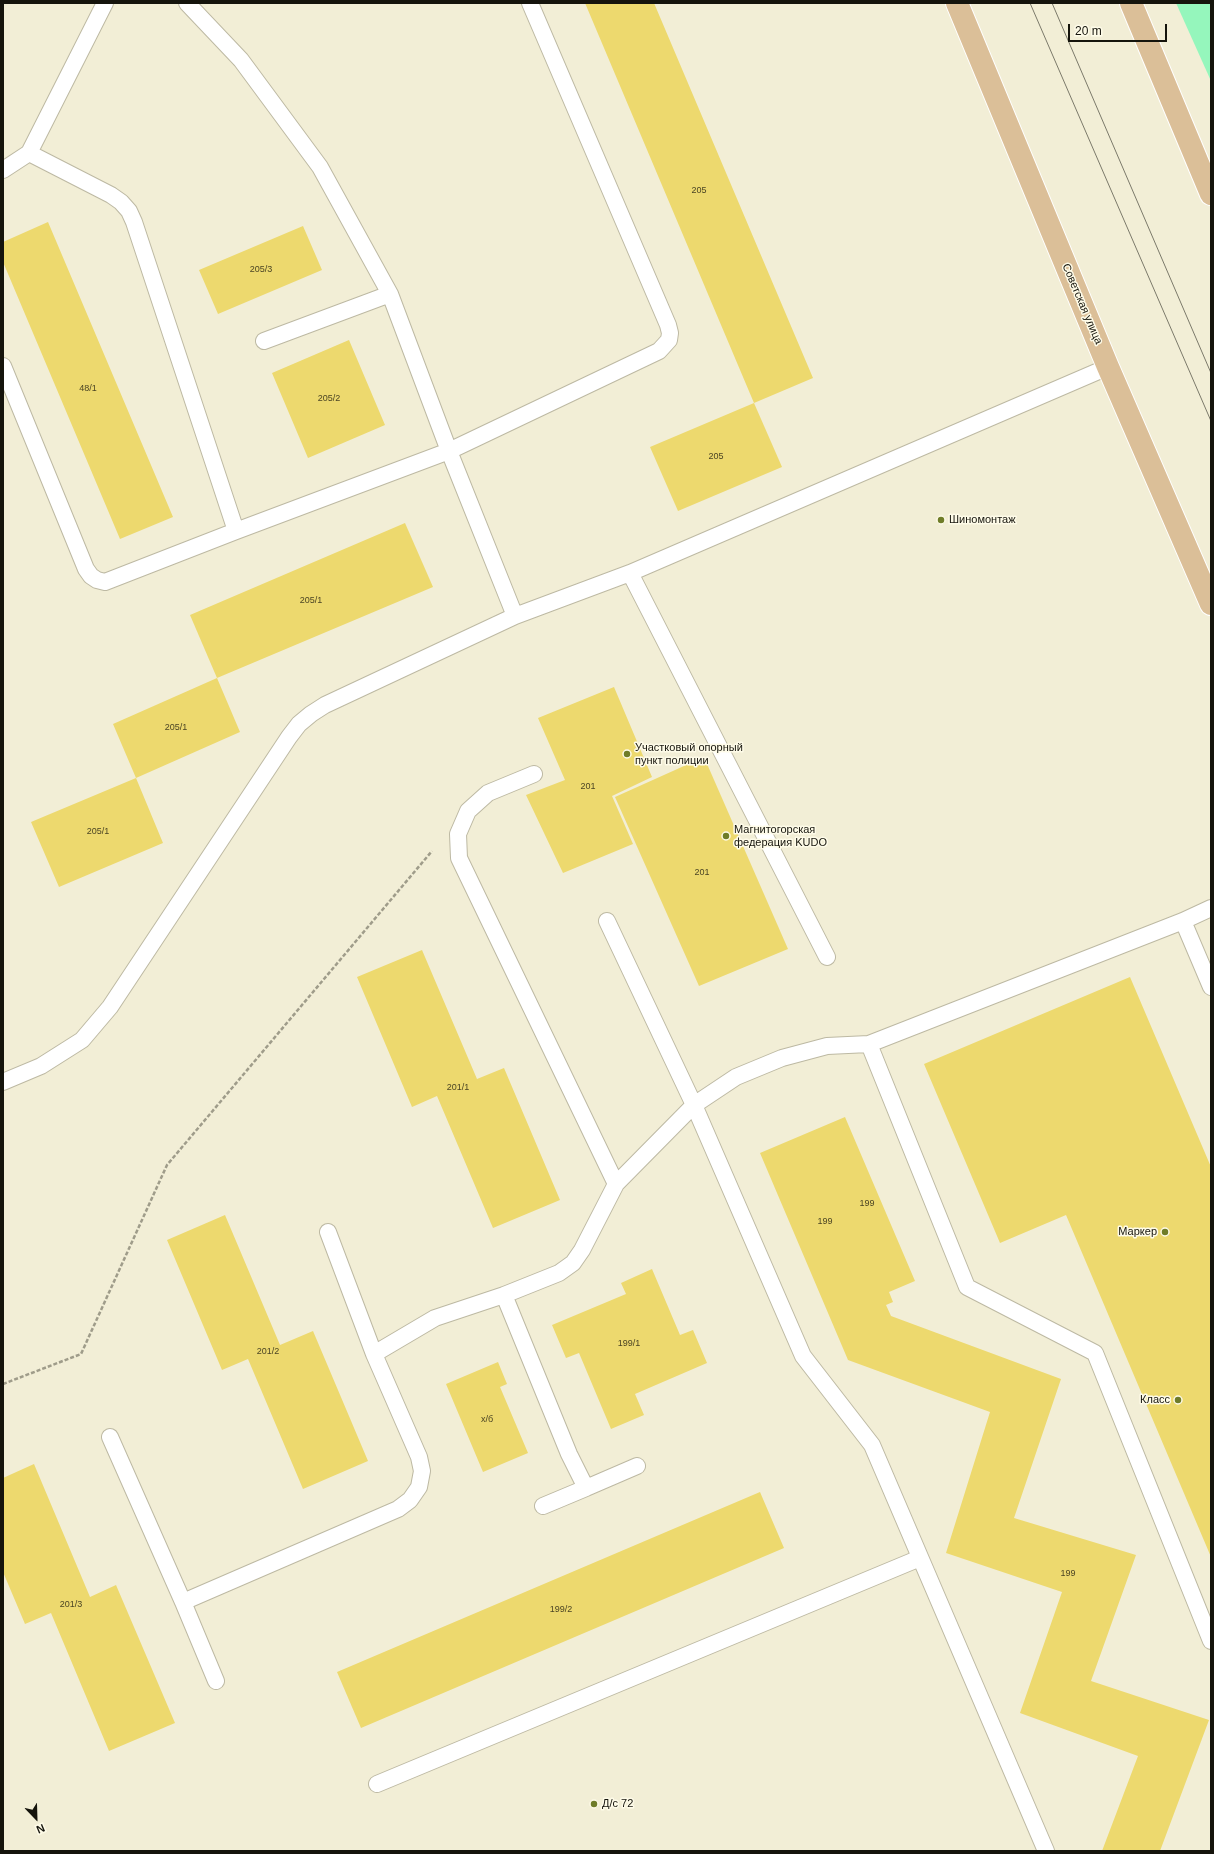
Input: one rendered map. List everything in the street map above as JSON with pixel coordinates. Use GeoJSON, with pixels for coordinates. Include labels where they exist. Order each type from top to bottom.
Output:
{"type":"FeatureCollection","features":[{"type":"Feature","properties":{"kind":"main road","name":"Советская улица"},"geometry":{"type":"LineString","coordinates":[[957,3],[1108,367],[1211,604]]}},
{"type":"Feature","properties":{"kind":"main road"},"geometry":{"type":"LineString","coordinates":[[1132,3],[1211,194]]}},
{"type":"Feature","properties":{"kind":"lane"},"geometry":{"type":"LineString","coordinates":[[3,170],[29,153],[105,3]]}},
{"type":"Feature","properties":{"kind":"lane"},"geometry":{"type":"LineString","coordinates":[[187,3],[241,60],[320,167],[390,294],[449,451],[516,616]]}},
{"type":"Feature","properties":{"kind":"lane"},"geometry":{"type":"LineString","coordinates":[[3,366],[86,569],[91,576],[97,580],[105,582],[449,451],[659,352],[665,347],[670,333],[668,325],[530,3]]}},
{"type":"Feature","properties":{"kind":"lane"},"geometry":{"type":"LineString","coordinates":[[29,153],[111,195],[121,202],[129,211],[134,222],[236,531]]}},
{"type":"Feature","properties":{"kind":"lane"},"geometry":{"type":"LineString","coordinates":[[264,341],[390,294]]}},
{"type":"Feature","properties":{"kind":"lane"},"geometry":{"type":"LineString","coordinates":[[3,1082],[41,1066],[82,1040],[110,1007],[289,736],[299,724],[325,705],[516,616],[630,573],[1108,367]]}},
{"type":"Feature","properties":{"kind":"lane"},"geometry":{"type":"LineString","coordinates":[[630,573],[827,957]]}},
{"type":"Feature","properties":{"kind":"lane"},"geometry":{"type":"LineString","coordinates":[[534,774],[488,794],[468,811],[458,834],[459,858],[616,1184]]}},
{"type":"Feature","properties":{"kind":"lane"},"geometry":{"type":"LineString","coordinates":[[374,1354],[435,1318],[504,1295],[559,1273],[573,1263],[582,1250],[616,1184],[694,1105],[736,1077],[782,1058],[827,1046],[869,1044],[1183,921],[1211,908]]}},
{"type":"Feature","properties":{"kind":"lane"},"geometry":{"type":"LineString","coordinates":[[607,921],[694,1105],[803,1356],[872,1445],[1046,1851]]}},
{"type":"Feature","properties":{"kind":"lane"},"geometry":{"type":"LineString","coordinates":[[1183,921],[1211,987]]}},
{"type":"Feature","properties":{"kind":"lane"},"geometry":{"type":"LineString","coordinates":[[869,1044],[967,1287],[1095,1353],[1211,1641]]}},
{"type":"Feature","properties":{"kind":"lane"},"geometry":{"type":"LineString","coordinates":[[183,1602],[398,1509],[410,1500],[419,1487],[422,1471],[418,1456],[374,1354],[328,1232]]}},
{"type":"Feature","properties":{"kind":"lane"},"geometry":{"type":"LineString","coordinates":[[504,1295],[569,1454],[586,1488]]}},
{"type":"Feature","properties":{"kind":"lane"},"geometry":{"type":"LineString","coordinates":[[110,1437],[216,1680]]}},
{"type":"Feature","properties":{"kind":"lane"},"geometry":{"type":"LineString","coordinates":[[543,1506],[637,1466]]}},
{"type":"Feature","properties":{"kind":"lane"},"geometry":{"type":"LineString","coordinates":[[377,1784],[920,1558]]}},
{"type":"Feature","properties":{"kind":"path"},"geometry":{"type":"LineString","coordinates":[[3,1384],[81,1354],[167,1165],[446,835],[459,858]]}},
{"type":"Feature","properties":{"kind":"green space"},"geometry":{"type":"Polygon","coordinates":[[[1176,3],[1211,3],[1211,81],[1176,3]]]}},
{"type":"Feature","properties":{"kind":"building"},"geometry":{"type":"Polygon","coordinates":[[[585,3],[654,3],[813,378],[754,403],[585,3]]]}},
{"type":"Feature","properties":{"kind":"building"},"geometry":{"type":"Polygon","coordinates":[[[48,222],[173,517],[120,539],[3,262],[3,242],[48,222]]]}},
{"type":"Feature","properties":{"kind":"building"},"geometry":{"type":"Polygon","coordinates":[[[303,226],[322,270],[218,314],[199,270],[303,226]]]}},
{"type":"Feature","properties":{"kind":"building"},"geometry":{"type":"Polygon","coordinates":[[[349,340],[385,425],[308,458],[272,373],[349,340]]]}},
{"type":"Feature","properties":{"kind":"building"},"geometry":{"type":"Polygon","coordinates":[[[754,403],[782,467],[678,511],[650,447],[754,403]]]}},
{"type":"Feature","properties":{"kind":"building"},"geometry":{"type":"Polygon","coordinates":[[[405,523],[433,587],[217,678],[190,615],[405,523]]]}},
{"type":"Feature","properties":{"kind":"building"},"geometry":{"type":"Polygon","coordinates":[[[217,678],[240,732],[136,778],[113,724],[217,678]]]}},
{"type":"Feature","properties":{"kind":"building"},"geometry":{"type":"Polygon","coordinates":[[[614,687],[652,777],[612,796],[633,844],[563,873],[526,795],[565,780],[538,718],[614,687]]]}},
{"type":"Feature","properties":{"kind":"building"},"geometry":{"type":"Polygon","coordinates":[[[704,757],[788,949],[699,986],[615,797],[704,757]]]}},
{"type":"Feature","properties":{"kind":"building"},"geometry":{"type":"Polygon","coordinates":[[[136,778],[163,843],[59,887],[31,822],[136,778]]]}},
{"type":"Feature","properties":{"kind":"building"},"geometry":{"type":"Polygon","coordinates":[[[422,950],[477,1079],[504,1068],[560,1200],[493,1228],[437,1096],[412,1107],[357,977],[422,950]]]}},
{"type":"Feature","properties":{"kind":"building","name":"Класс"},"geometry":{"type":"Polygon","coordinates":[[[1130,977],[1211,1167],[1211,1557],[1066,1215],[1000,1243],[924,1064],[1130,977]]]}},
{"type":"Feature","properties":{"kind":"building"},"geometry":{"type":"Polygon","coordinates":[[[845,1117],[915,1281],[889,1292],[893,1302],[886,1305],[891,1316],[1061,1379],[1014,1518],[1136,1555],[1091,1681],[1209,1720],[1160,1851],[1102,1851],[1138,1756],[1020,1713],[1062,1592],[946,1553],[990,1412],[848,1360],[760,1153],[845,1117]]]}},
{"type":"Feature","properties":{"kind":"building"},"geometry":{"type":"Polygon","coordinates":[[[225,1215],[280,1345],[313,1331],[368,1461],[303,1489],[248,1359],[222,1370],[167,1240],[225,1215]]]}},
{"type":"Feature","properties":{"kind":"building"},"geometry":{"type":"Polygon","coordinates":[[[652,1269],[680,1335],[693,1330],[707,1363],[635,1394],[644,1415],[611,1429],[579,1353],[566,1358],[552,1325],[626,1294],[621,1283],[652,1269]]]}},
{"type":"Feature","properties":{"kind":"building"},"geometry":{"type":"Polygon","coordinates":[[[498,1362],[507,1384],[500,1387],[528,1453],[483,1472],[446,1384],[498,1362]]]}},
{"type":"Feature","properties":{"kind":"building"},"geometry":{"type":"Polygon","coordinates":[[[34,1464],[90,1597],[116,1585],[175,1723],[109,1751],[51,1613],[25,1624],[3,1572],[3,1478],[34,1464]]]}},
{"type":"Feature","properties":{"kind":"building"},"geometry":{"type":"Polygon","coordinates":[[[760,1492],[784,1548],[361,1728],[337,1672],[760,1492]]]}},
{"type":"Feature","properties":{"kind":"tram line"},"geometry":{"type":"LineString","coordinates":[[1030,3],[1211,421]]}},
{"type":"Feature","properties":{"kind":"tram line"},"geometry":{"type":"LineString","coordinates":[[1052,3],[1211,373]]}},
{"type":"Feature","properties":{"kind":"place","name":"Шиномонтаж"},"geometry":{"type":"Point","coordinates":[941,520]}},
{"type":"Feature","properties":{"kind":"place","name":"Участковый опорный пункт полиции"},"geometry":{"type":"Point","coordinates":[627,754]}},
{"type":"Feature","properties":{"kind":"place","name":"Магнитогорская федерация KUDO"},"geometry":{"type":"Point","coordinates":[726,836]}},
{"type":"Feature","properties":{"kind":"place","name":"Маркер"},"geometry":{"type":"Point","coordinates":[1165,1232]}},
{"type":"Feature","properties":{"kind":"place","name":"Класс"},"geometry":{"type":"Point","coordinates":[1178,1400]}},
{"type":"Feature","properties":{"kind":"place","name":"Д/с 72"},"geometry":{"type":"Point","coordinates":[594,1804]}}]}
